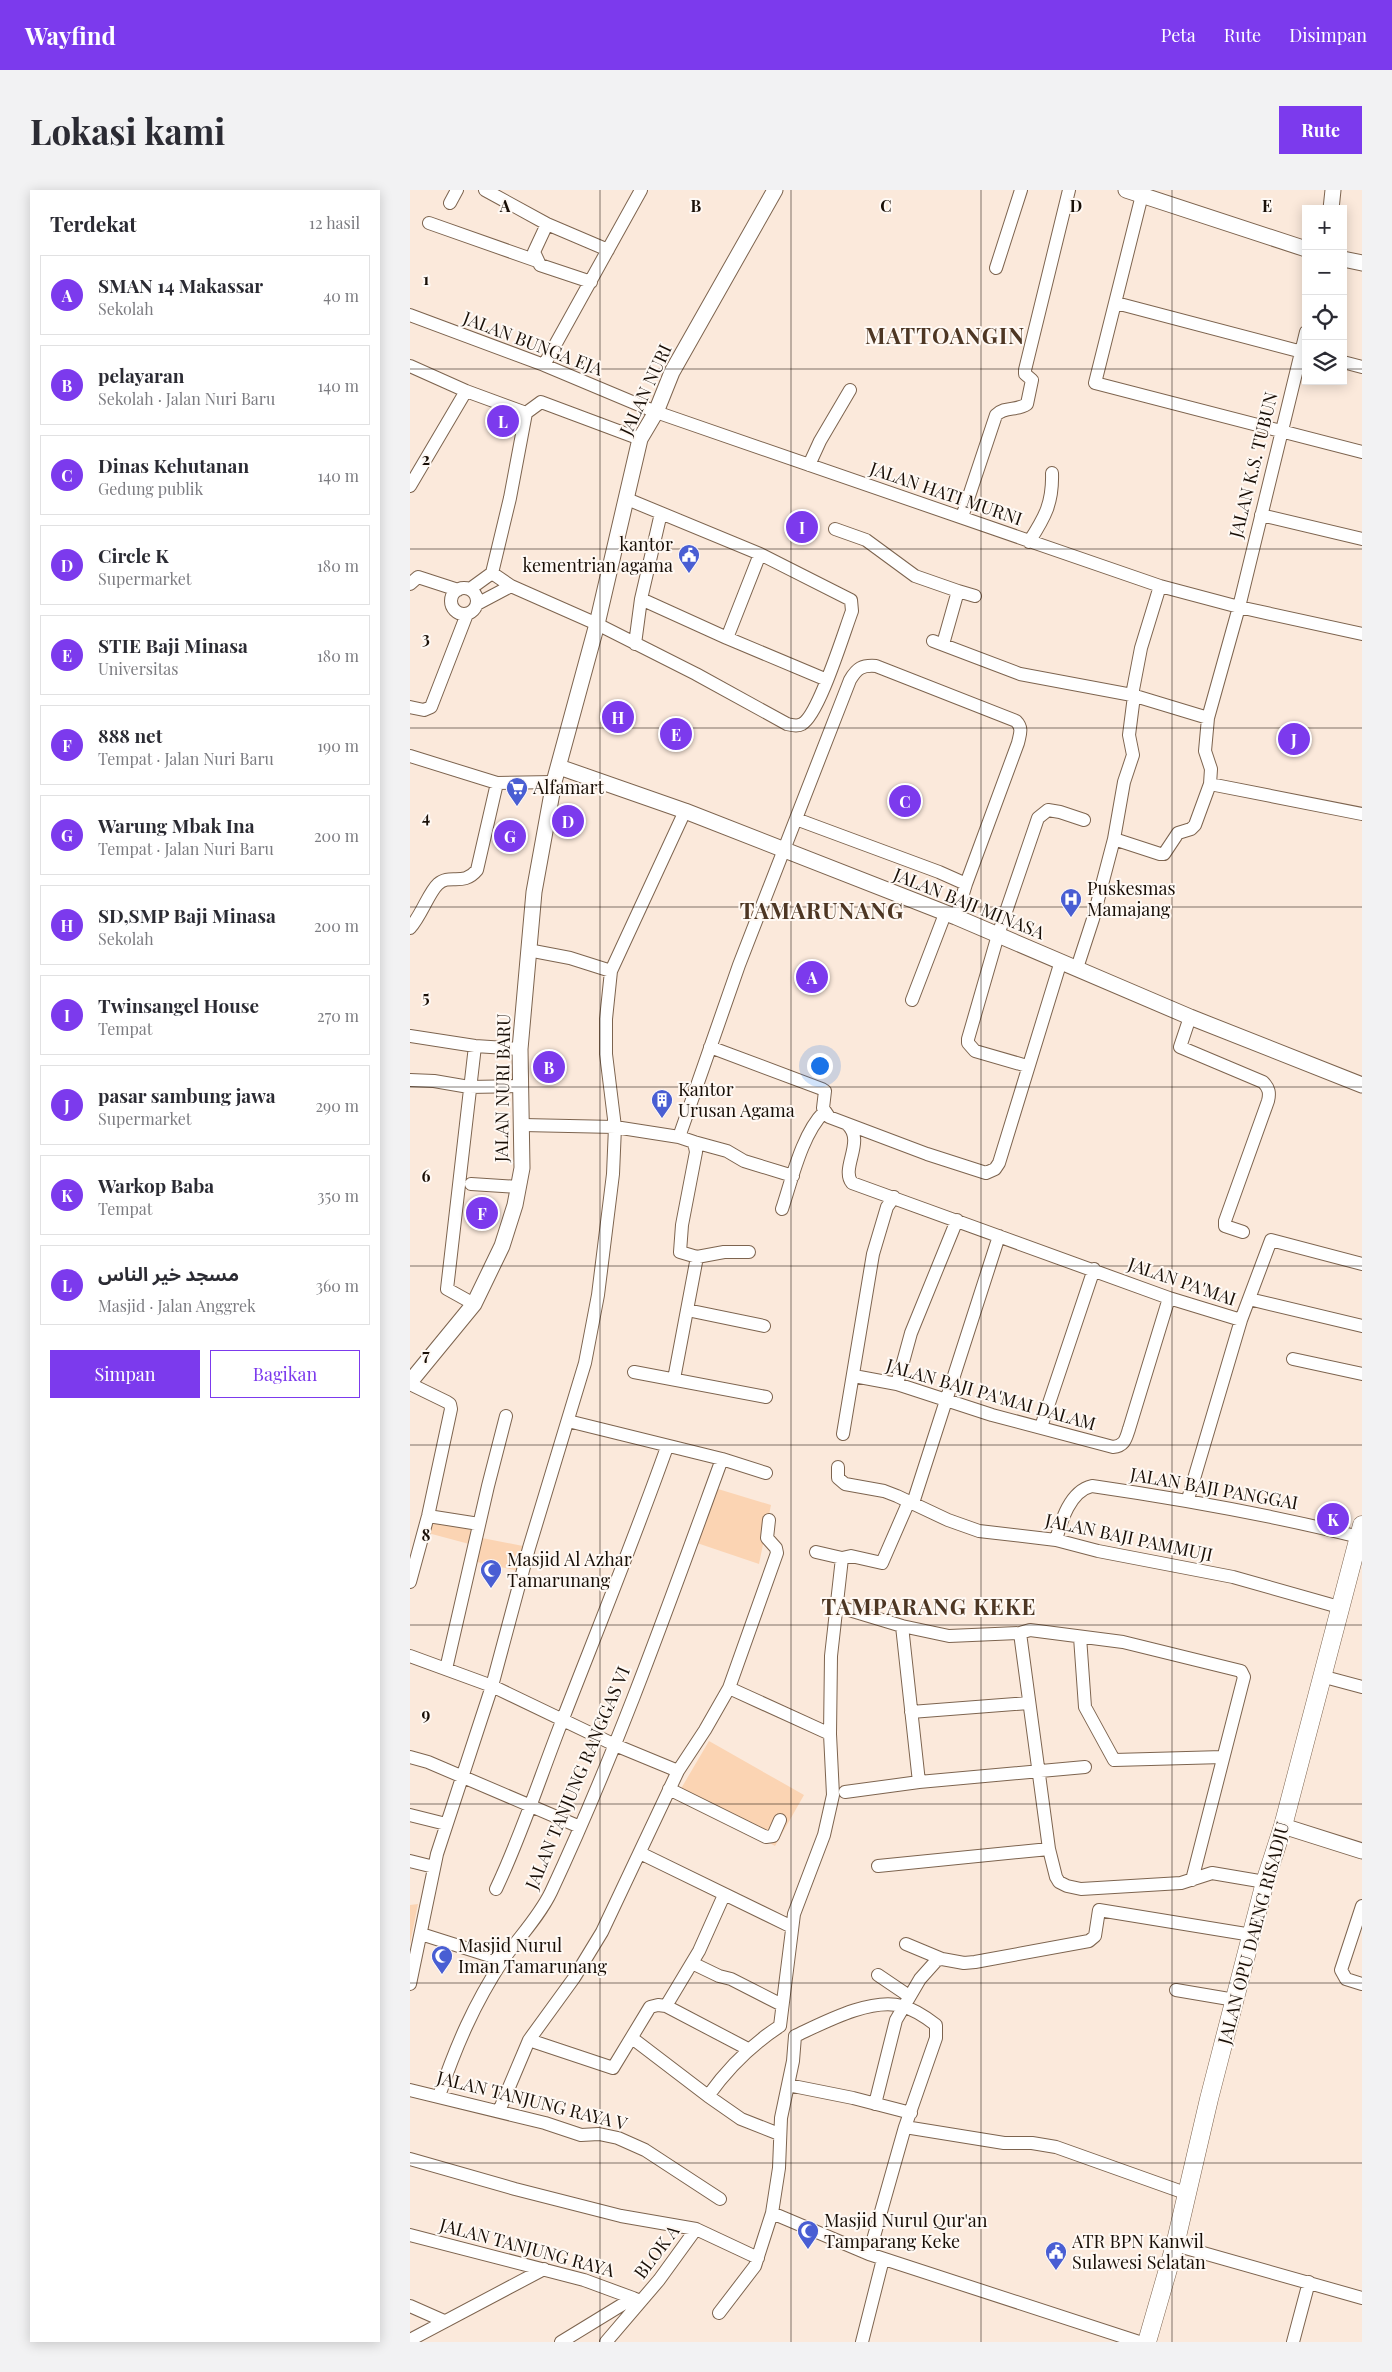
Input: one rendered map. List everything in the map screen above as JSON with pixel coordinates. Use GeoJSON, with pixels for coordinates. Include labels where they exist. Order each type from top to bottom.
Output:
{"type":"FeatureCollection","features":[{"type":"Feature","properties":{"kind":"main road","name":"JALAN OPU DAENG RISADJU"},"geometry":{"type":"LineString","coordinates":[[1147,2342],[1175,2245],[1209,2099],[1265,1882],[1283,1826],[1339,1607],[1361,1531]]}},
{"type":"Feature","properties":{"kind":"street"},"geometry":{"type":"LineString","coordinates":[[450,202],[457,190]]}},
{"type":"Feature","properties":{"kind":"street"},"geometry":{"type":"LineString","coordinates":[[485,190],[547,224],[608,250]]}},
{"type":"Feature","properties":{"kind":"street"},"geometry":{"type":"LineString","coordinates":[[544,365],[641,190]]}},
{"type":"Feature","properties":{"kind":"street","name":"JALAN NURI"},"geometry":{"type":"LineString","coordinates":[[559,766],[597,624],[640,439],[649,410],[776,190]]}},
{"type":"Feature","properties":{"kind":"street"},"geometry":{"type":"LineString","coordinates":[[996,268],[1021,190]]}},
{"type":"Feature","properties":{"kind":"street"},"geometry":{"type":"LineString","coordinates":[[962,517],[996,415],[1002,410],[1019,408],[1027,404],[1032,380],[1025,374],[1025,370],[1068,190]]}},
{"type":"Feature","properties":{"kind":"street"},"geometry":{"type":"LineString","coordinates":[[1126,190],[1302,248]]}},
{"type":"Feature","properties":{"kind":"street"},"geometry":{"type":"LineString","coordinates":[[1331,205],[1333,190]]}},
{"type":"Feature","properties":{"kind":"street"},"geometry":{"type":"LineString","coordinates":[[1142,195],[1095,383],[1362,452]]}},
{"type":"Feature","properties":{"kind":"street"},"geometry":{"type":"LineString","coordinates":[[429,223],[537,261]]}},
{"type":"Feature","properties":{"kind":"street"},"geometry":{"type":"LineString","coordinates":[[547,224],[534,252],[540,265],[591,282]]}},
{"type":"Feature","properties":{"kind":"street"},"geometry":{"type":"LineString","coordinates":[[1347,260],[1362,263]]}},
{"type":"Feature","properties":{"kind":"street"},"geometry":{"type":"LineString","coordinates":[[1116,303],[1302,353]]}},
{"type":"Feature","properties":{"kind":"street","name":"JALAN BUNGA EJA"},"geometry":{"type":"LineString","coordinates":[[410,315],[544,365],[649,410]]}},
{"type":"Feature","properties":{"kind":"street","name":"JALAN K.S. TUBUN"},"geometry":{"type":"LineString","coordinates":[[1210,784],[1211,769],[1205,751],[1208,718],[1239,607],[1281,431],[1302,357]]}},
{"type":"Feature","properties":{"kind":"street"},"geometry":{"type":"LineString","coordinates":[[1347,363],[1362,367]]}},
{"type":"Feature","properties":{"kind":"street"},"geometry":{"type":"LineString","coordinates":[[410,366],[466,391],[526,413]]}},
{"type":"Feature","properties":{"kind":"street"},"geometry":{"type":"LineString","coordinates":[[809,465],[820,440],[850,390]]}},
{"type":"Feature","properties":{"kind":"street"},"geometry":{"type":"LineString","coordinates":[[410,486],[466,391]]}},
{"type":"Feature","properties":{"kind":"street"},"geometry":{"type":"LineString","coordinates":[[492,573],[510,498],[526,413],[541,402],[640,439]]}},
{"type":"Feature","properties":{"kind":"street","name":"JALAN HATI MURNI"},"geometry":{"type":"LineString","coordinates":[[649,410],[1160,586],[1239,607],[1362,634]]}},
{"type":"Feature","properties":{"kind":"street"},"geometry":{"type":"LineString","coordinates":[[1029,542],[1047,514],[1052,498],[1052,473]]}},
{"type":"Feature","properties":{"kind":"street"},"geometry":{"type":"LineString","coordinates":[[492,573],[511,586],[597,624],[696,674],[787,724],[797,726],[803,724],[809,717],[827,680],[852,612],[851,600],[760,554],[627,499]]}},
{"type":"Feature","properties":{"kind":"street"},"geometry":{"type":"LineString","coordinates":[[635,644],[641,599],[661,513]]}},
{"type":"Feature","properties":{"kind":"street"},"geometry":{"type":"LineString","coordinates":[[1262,515],[1362,539]]}},
{"type":"Feature","properties":{"kind":"street"},"geometry":{"type":"LineString","coordinates":[[835,529],[866,540],[915,576],[975,596]]}},
{"type":"Feature","properties":{"kind":"street"},"geometry":{"type":"LineString","coordinates":[[727,638],[760,554]]}},
{"type":"Feature","properties":{"kind":"street"},"geometry":{"type":"LineString","coordinates":[[462,614],[451,605],[456,590],[492,573]]}},
{"type":"Feature","properties":{"kind":"street"},"geometry":{"type":"LineString","coordinates":[[410,584],[418,577],[476,596],[477,604],[474,611],[462,614]]}},
{"type":"Feature","properties":{"kind":"street"},"geometry":{"type":"LineString","coordinates":[[477,604],[511,586]]}},
{"type":"Feature","properties":{"kind":"street"},"geometry":{"type":"LineString","coordinates":[[1077,968],[1093,919],[1114,838],[1124,782],[1133,754],[1129,735],[1133,695],[1141,648],[1160,586]]}},
{"type":"Feature","properties":{"kind":"street"},"geometry":{"type":"LineString","coordinates":[[958,591],[938,642],[1020,674],[1133,695],[1208,718]]}},
{"type":"Feature","properties":{"kind":"street"},"geometry":{"type":"LineString","coordinates":[[641,599],[827,680]]}},
{"type":"Feature","properties":{"kind":"street"},"geometry":{"type":"LineString","coordinates":[[410,707],[424,710],[431,707],[462,628],[462,614]]}},
{"type":"Feature","properties":{"kind":"street"},"geometry":{"type":"LineString","coordinates":[[679,1137],[782,850],[850,680],[859,667],[866,665],[876,666],[1016,721],[1020,725],[1021,731],[966,884],[912,1000]]}},
{"type":"Feature","properties":{"kind":"street"},"geometry":{"type":"LineString","coordinates":[[410,756],[497,784],[554,782]]}},
{"type":"Feature","properties":{"kind":"street","name":"JALAN NURI BARU"},"geometry":{"type":"LineString","coordinates":[[410,1383],[474,1304],[502,1246],[518,1187],[522,1168],[523,1125],[520,1049],[528,950],[534,892],[554,782],[559,766]]}},
{"type":"Feature","properties":{"kind":"street","name":"JALAN BAJI MINASA"},"geometry":{"type":"LineString","coordinates":[[559,766],[685,811],[998,935],[1190,1017],[1362,1085]]}},
{"type":"Feature","properties":{"kind":"street"},"geometry":{"type":"LineString","coordinates":[[410,928],[439,883],[443,880],[468,879],[477,870],[497,784]]}},
{"type":"Feature","properties":{"kind":"street"},"geometry":{"type":"LineString","coordinates":[[1114,838],[1164,854],[1178,833],[1191,829],[1195,825],[1210,784],[1362,814]]}},
{"type":"Feature","properties":{"kind":"street"},"geometry":{"type":"LineString","coordinates":[[1028,1066],[975,1051],[968,1043],[998,935],[1038,818],[1048,810],[1084,820]]}},
{"type":"Feature","properties":{"kind":"street"},"geometry":{"type":"LineString","coordinates":[[410,1984],[434,1867],[446,1824],[492,1686],[529,1548],[585,1363],[598,1295],[612,1174],[615,1127],[606,1054],[606,1019],[611,971],[685,811]]}},
{"type":"Feature","properties":{"kind":"street"},"geometry":{"type":"LineString","coordinates":[[796,819],[939,872],[966,884]]}},
{"type":"Feature","properties":{"kind":"street"},"geometry":{"type":"LineString","coordinates":[[528,950],[570,958],[611,971]]}},
{"type":"Feature","properties":{"kind":"street"},"geometry":{"type":"LineString","coordinates":[[824,1112],[829,1117],[980,1173],[990,1172],[999,1163],[1061,961]]}},
{"type":"Feature","properties":{"kind":"street"},"geometry":{"type":"LineString","coordinates":[[1190,1017],[1180,1047],[1263,1082],[1268,1087],[1270,1094],[1225,1221],[1226,1226],[1243,1232]]}},
{"type":"Feature","properties":{"kind":"street"},"geometry":{"type":"LineString","coordinates":[[410,1036],[475,1046],[520,1049]]}},
{"type":"Feature","properties":{"kind":"street"},"geometry":{"type":"LineString","coordinates":[[474,1304],[448,1289],[475,1046]]}},
{"type":"Feature","properties":{"kind":"street"},"geometry":{"type":"LineString","coordinates":[[710,1047],[825,1091],[824,1112],[815,1121],[782,1209]]}},
{"type":"Feature","properties":{"kind":"street"},"geometry":{"type":"LineString","coordinates":[[410,1080],[434,1081],[469,1087],[521,1086]]}},
{"type":"Feature","properties":{"kind":"street","name":"JALAN PA'MAI"},"geometry":{"type":"LineString","coordinates":[[847,1124],[853,1130],[854,1135],[849,1179],[852,1183],[1094,1269],[1169,1298],[1241,1320],[1271,1240],[1362,1264]]}},
{"type":"Feature","properties":{"kind":"street"},"geometry":{"type":"LineString","coordinates":[[523,1125],[615,1127],[679,1137],[727,1151],[744,1161],[793,1176]]}},
{"type":"Feature","properties":{"kind":"street"},"geometry":{"type":"LineString","coordinates":[[694,1142],[696,1152],[682,1225],[680,1252],[697,1257],[724,1252],[749,1252]]}},
{"type":"Feature","properties":{"kind":"street"},"geometry":{"type":"LineString","coordinates":[[471,1184],[518,1187]]}},
{"type":"Feature","properties":{"kind":"street"},"geometry":{"type":"LineString","coordinates":[[843,1434],[873,1254],[887,1207],[894,1197]]}},
{"type":"Feature","properties":{"kind":"street"},"geometry":{"type":"LineString","coordinates":[[897,1384],[916,1319],[957,1220]]}},
{"type":"Feature","properties":{"kind":"street"},"geometry":{"type":"LineString","coordinates":[[816,1552],[842,1558],[851,1556],[884,1562],[911,1502],[999,1236]]}},
{"type":"Feature","properties":{"kind":"street"},"geometry":{"type":"LineString","coordinates":[[674,1379],[697,1257]]}},
{"type":"Feature","properties":{"kind":"street"},"geometry":{"type":"LineString","coordinates":[[1041,1428],[1094,1269]]}},
{"type":"Feature","properties":{"kind":"street","name":"JALAN BAJI PA'MAI DALAM"},"geometry":{"type":"LineString","coordinates":[[854,1376],[897,1384],[992,1415],[1113,1447],[1119,1446],[1124,1442],[1129,1429],[1169,1298]]}},
{"type":"Feature","properties":{"kind":"street"},"geometry":{"type":"LineString","coordinates":[[1249,1299],[1362,1326]]}},
{"type":"Feature","properties":{"kind":"street"},"geometry":{"type":"LineString","coordinates":[[687,1310],[764,1326]]}},
{"type":"Feature","properties":{"kind":"street"},"geometry":{"type":"LineString","coordinates":[[1188,1500],[1225,1369],[1241,1320]]}},
{"type":"Feature","properties":{"kind":"street"},"geometry":{"type":"LineString","coordinates":[[1293,1359],[1362,1374]]}},
{"type":"Feature","properties":{"kind":"street"},"geometry":{"type":"LineString","coordinates":[[634,1372],[766,1397]]}},
{"type":"Feature","properties":{"kind":"street"},"geometry":{"type":"LineString","coordinates":[[410,1383],[450,1404],[428,1516],[410,1582]]}},
{"type":"Feature","properties":{"kind":"street"},"geometry":{"type":"LineString","coordinates":[[446,1669],[506,1416]]}},
{"type":"Feature","properties":{"kind":"street"},"geometry":{"type":"LineString","coordinates":[[568,1421],[667,1447],[722,1459],[766,1473]]}},
{"type":"Feature","properties":{"kind":"street"},"geometry":{"type":"LineString","coordinates":[[496,1889],[531,1808],[563,1718],[637,1533],[667,1447]]}},
{"type":"Feature","properties":{"kind":"street","name":"JALAN TANJUNG RANGGAS VI"},"geometry":{"type":"LineString","coordinates":[[439,2096],[456,2046],[504,1960],[548,1898],[580,1827],[615,1745],[722,1459]]}},
{"type":"Feature","properties":{"kind":"street","name":"JALAN BAJI PAMMUJI"},"geometry":{"type":"LineString","coordinates":[[838,1467],[838,1478],[844,1484],[884,1491],[979,1532],[1056,1540],[1098,1551],[1233,1577],[1339,1607]]}},
{"type":"Feature","properties":{"kind":"street","name":"JALAN BAJI PANGGAI"},"geometry":{"type":"LineString","coordinates":[[1056,1540],[1066,1509],[1082,1491],[1092,1486],[1188,1500],[1361,1531]]}},
{"type":"Feature","properties":{"kind":"street"},"geometry":{"type":"LineString","coordinates":[[428,1516],[479,1524]]}},
{"type":"Feature","properties":{"kind":"street"},"geometry":{"type":"LineString","coordinates":[[499,2111],[529,2040],[574,1978],[602,1932],[678,1771],[705,1730],[728,1688],[777,1552],[776,1548],[767,1538],[769,1520]]}},
{"type":"Feature","properties":{"kind":"street"},"geometry":{"type":"LineString","coordinates":[[708,2096],[721,2077],[748,2049],[780,2026],[792,1927],[797,1903],[814,1862],[830,1813],[833,1781],[830,1734],[832,1648],[842,1558]]}},
{"type":"Feature","properties":{"kind":"street"},"geometry":{"type":"LineString","coordinates":[[836,1606],[902,1626],[948,1636],[1020,1633],[1030,1630],[1123,1642],[1241,1671],[1244,1677],[1192,1880]]}},
{"type":"Feature","properties":{"kind":"street"},"geometry":{"type":"LineString","coordinates":[[902,1626],[919,1782]]}},
{"type":"Feature","properties":{"kind":"street"},"geometry":{"type":"LineString","coordinates":[[1020,1633],[1049,1849],[1059,1882],[1081,1889],[1171,1884],[1192,1880],[1212,1873],[1265,1882]]}},
{"type":"Feature","properties":{"kind":"street"},"geometry":{"type":"LineString","coordinates":[[1080,1637],[1085,1707],[1114,1760],[1223,1756]]}},
{"type":"Feature","properties":{"kind":"street"},"geometry":{"type":"LineString","coordinates":[[410,1656],[492,1686],[563,1718],[615,1745],[678,1771]]}},
{"type":"Feature","properties":{"kind":"street"},"geometry":{"type":"LineString","coordinates":[[1321,1676],[1362,1687]]}},
{"type":"Feature","properties":{"kind":"street"},"geometry":{"type":"LineString","coordinates":[[728,1688],[830,1734]]}},
{"type":"Feature","properties":{"kind":"street"},"geometry":{"type":"LineString","coordinates":[[911,1712],[1029,1703]]}},
{"type":"Feature","properties":{"kind":"street"},"geometry":{"type":"LineString","coordinates":[[410,1757],[461,1776],[531,1808],[580,1827]]}},
{"type":"Feature","properties":{"kind":"street"},"geometry":{"type":"LineString","coordinates":[[845,1792],[919,1782],[1085,1767]]}},
{"type":"Feature","properties":{"kind":"street"},"geometry":{"type":"LineString","coordinates":[[669,1789],[766,1838],[773,1836],[780,1820]]}},
{"type":"Feature","properties":{"kind":"street"},"geometry":{"type":"LineString","coordinates":[[410,1815],[446,1824]]}},
{"type":"Feature","properties":{"kind":"street"},"geometry":{"type":"LineString","coordinates":[[1283,1826],[1362,1851]]}},
{"type":"Feature","properties":{"kind":"street"},"geometry":{"type":"LineString","coordinates":[[878,1866],[1049,1849]]}},
{"type":"Feature","properties":{"kind":"street"},"geometry":{"type":"LineString","coordinates":[[640,1853],[792,1927]]}},
{"type":"Feature","properties":{"kind":"street"},"geometry":{"type":"LineString","coordinates":[[410,1861],[434,1867]]}},
{"type":"Feature","properties":{"kind":"street"},"geometry":{"type":"LineString","coordinates":[[666,2006],[692,1963],[724,1895]]}},
{"type":"Feature","properties":{"kind":"street"},"geometry":{"type":"LineString","coordinates":[[1362,1906],[1341,1970],[1346,1979],[1362,1984]]}},
{"type":"Feature","properties":{"kind":"street"},"geometry":{"type":"LineString","coordinates":[[906,1944],[942,1959],[964,1963],[1059,1943],[1089,1941],[1095,1936],[1099,1910],[1252,1935]]}},
{"type":"Feature","properties":{"kind":"street"},"geometry":{"type":"LineString","coordinates":[[421,1934],[504,1960]]}},
{"type":"Feature","properties":{"kind":"street"},"geometry":{"type":"LineString","coordinates":[[875,2104],[888,2044],[896,2020],[906,2001],[933,1963],[942,1959]]}},
{"type":"Feature","properties":{"kind":"street"},"geometry":{"type":"LineString","coordinates":[[692,1963],[719,1976],[731,1979],[782,2005]]}},
{"type":"Feature","properties":{"kind":"street"},"geometry":{"type":"LineString","coordinates":[[869,2254],[905,2126],[911,2114],[937,2031],[936,2025],[932,2021],[906,2001],[878,1975]]}},
{"type":"Feature","properties":{"kind":"street"},"geometry":{"type":"LineString","coordinates":[[1176,1990],[1235,2000]]}},
{"type":"Feature","properties":{"kind":"street"},"geometry":{"type":"LineString","coordinates":[[795,2036],[862,2009],[906,2001]]}},
{"type":"Feature","properties":{"kind":"street"},"geometry":{"type":"LineString","coordinates":[[529,2040],[613,2068],[650,2007],[658,2005],[666,2006],[748,2049]]}},
{"type":"Feature","properties":{"kind":"street"},"geometry":{"type":"LineString","coordinates":[[780,2026],[795,2036]]}},
{"type":"Feature","properties":{"kind":"street"},"geometry":{"type":"LineString","coordinates":[[719,2313],[755,2266],[772,2213],[778,2176],[779,2134],[795,2036]]}},
{"type":"Feature","properties":{"kind":"street"},"geometry":{"type":"LineString","coordinates":[[632,2038],[741,2119],[779,2134]]}},
{"type":"Feature","properties":{"kind":"street"},"geometry":{"type":"LineString","coordinates":[[788,2085],[911,2114]]}},
{"type":"Feature","properties":{"kind":"street","name":"JALAN TANJUNG RAYA V"},"geometry":{"type":"LineString","coordinates":[[410,2090],[499,2111],[581,2134],[599,2134],[632,2143],[720,2199]]}},
{"type":"Feature","properties":{"kind":"street"},"geometry":{"type":"LineString","coordinates":[[905,2126],[1004,2143],[1032,2143],[1056,2147],[1188,2194]]}},
{"type":"Feature","properties":{"kind":"street"},"geometry":{"type":"LineString","coordinates":[[410,2159],[515,2189],[621,2216],[696,2228],[758,2258]]}},
{"type":"Feature","properties":{"kind":"street"},"geometry":{"type":"LineString","coordinates":[[772,2213],[883,2259],[1138,2342]]}},
{"type":"Feature","properties":{"kind":"street","name":"BLOK A"},"geometry":{"type":"LineString","coordinates":[[606,2342],[637,2299],[677,2257],[696,2228]]}},
{"type":"Feature","properties":{"kind":"street","name":"JALAN TANJUNG RAYA"},"geometry":{"type":"LineString","coordinates":[[410,2235],[584,2280],[637,2299]]}},
{"type":"Feature","properties":{"kind":"street"},"geometry":{"type":"LineString","coordinates":[[1175,2245],[1362,2298]]}},
{"type":"Feature","properties":{"kind":"street"},"geometry":{"type":"LineString","coordinates":[[862,2342],[883,2259]]}},
{"type":"Feature","properties":{"kind":"street"},"geometry":{"type":"LineString","coordinates":[[410,2340],[544,2269]]}},
{"type":"Feature","properties":{"kind":"street"},"geometry":{"type":"LineString","coordinates":[[1293,2342],[1309,2282]]}},
{"type":"Feature","properties":{"kind":"street"},"geometry":{"type":"LineString","coordinates":[[561,2342],[637,2299]]}},
{"type":"Feature","properties":{"kind":"street"},"geometry":{"type":"LineString","coordinates":[[410,2306],[444,2321]]}},
{"type":"Feature","properties":{"kind":"shaded area"},"geometry":{"type":"Polygon","coordinates":[[[718,1489],[771,1505],[759,1564],[697,1543],[718,1489]]]}},
{"type":"Feature","properties":{"kind":"shaded area"},"geometry":{"type":"Polygon","coordinates":[[[434,1514],[477,1523],[473,1545],[428,1533],[434,1514]]]}},
{"type":"Feature","properties":{"kind":"shaded area"},"geometry":{"type":"Polygon","coordinates":[[[482,1538],[523,1546],[519,1571],[477,1562],[482,1538]]]}},
{"type":"Feature","properties":{"kind":"shaded area"},"geometry":{"type":"Polygon","coordinates":[[[709,1741],[804,1795],[775,1846],[679,1792],[709,1741]]]}},
{"type":"Feature","properties":{"kind":"shaded area"},"geometry":{"type":"Polygon","coordinates":[[[418,1904],[410,1944],[410,1905],[418,1904]]]}},
{"type":"Feature","properties":{"kind":"place","name":"مسجد خير الناس"},"geometry":{"type":"Point","coordinates":[503,421]}},
{"type":"Feature","properties":{"kind":"place","name":"Twinsangel House"},"geometry":{"type":"Point","coordinates":[802,527]}},
{"type":"Feature","properties":{"kind":"place","name":"kantor kementrian agama"},"geometry":{"type":"Point","coordinates":[689,574]}},
{"type":"Feature","properties":{"kind":"place","name":"SD,SMP Baji Minasa"},"geometry":{"type":"Point","coordinates":[618,717]}},
{"type":"Feature","properties":{"kind":"place","name":"STIE Baji Minasa"},"geometry":{"type":"Point","coordinates":[676,734]}},
{"type":"Feature","properties":{"kind":"place","name":"pasar sambung jawa"},"geometry":{"type":"Point","coordinates":[1294,739]}},
{"type":"Feature","properties":{"kind":"place","name":"Dinas Kehutanan"},"geometry":{"type":"Point","coordinates":[905,801]}},
{"type":"Feature","properties":{"kind":"place","name":"Alfamart"},"geometry":{"type":"Point","coordinates":[517,807]}},
{"type":"Feature","properties":{"kind":"place","name":"Circle K"},"geometry":{"type":"Point","coordinates":[568,821]}},
{"type":"Feature","properties":{"kind":"place","name":"Warung Mbak Ina"},"geometry":{"type":"Point","coordinates":[510,836]}},
{"type":"Feature","properties":{"kind":"place","name":"Puskesmas Mamajang"},"geometry":{"type":"Point","coordinates":[1071,918]}},
{"type":"Feature","properties":{"kind":"place","name":"SMAN 14 Makassar"},"geometry":{"type":"Point","coordinates":[812,977]}},
{"type":"Feature","properties":{"kind":"place","name":"pelayaran"},"geometry":{"type":"Point","coordinates":[549,1067]}},
{"type":"Feature","properties":{"kind":"place","name":"Kantor Urusan Agama"},"geometry":{"type":"Point","coordinates":[662,1119]}},
{"type":"Feature","properties":{"kind":"place","name":"888 net"},"geometry":{"type":"Point","coordinates":[482,1213]}},
{"type":"Feature","properties":{"kind":"place","name":"Warkop Baba"},"geometry":{"type":"Point","coordinates":[1333,1519]}},
{"type":"Feature","properties":{"kind":"place","name":"Masjid Al Azhar Tamarunang"},"geometry":{"type":"Point","coordinates":[491,1589]}},
{"type":"Feature","properties":{"kind":"place","name":"Masjid Nurul Iman Tamarunang"},"geometry":{"type":"Point","coordinates":[442,1975]}},
{"type":"Feature","properties":{"kind":"place","name":"Masjid Nurul Qur'an Tamparang Keke"},"geometry":{"type":"Point","coordinates":[808,2250]}},
{"type":"Feature","properties":{"kind":"place","name":"ATR BPN Kanwil Sulawesi Selatan"},"geometry":{"type":"Point","coordinates":[1056,2271]}},
{"type":"Feature","properties":{"kind":"district","name":"MATTOANGIN"},"geometry":{"type":"Point","coordinates":[945,336]}},
{"type":"Feature","properties":{"kind":"district","name":"TAMARUNANG"},"geometry":{"type":"Point","coordinates":[822,911]}},
{"type":"Feature","properties":{"kind":"district","name":"TAMPARANG KEKE"},"geometry":{"type":"Point","coordinates":[929,1607]}}]}
